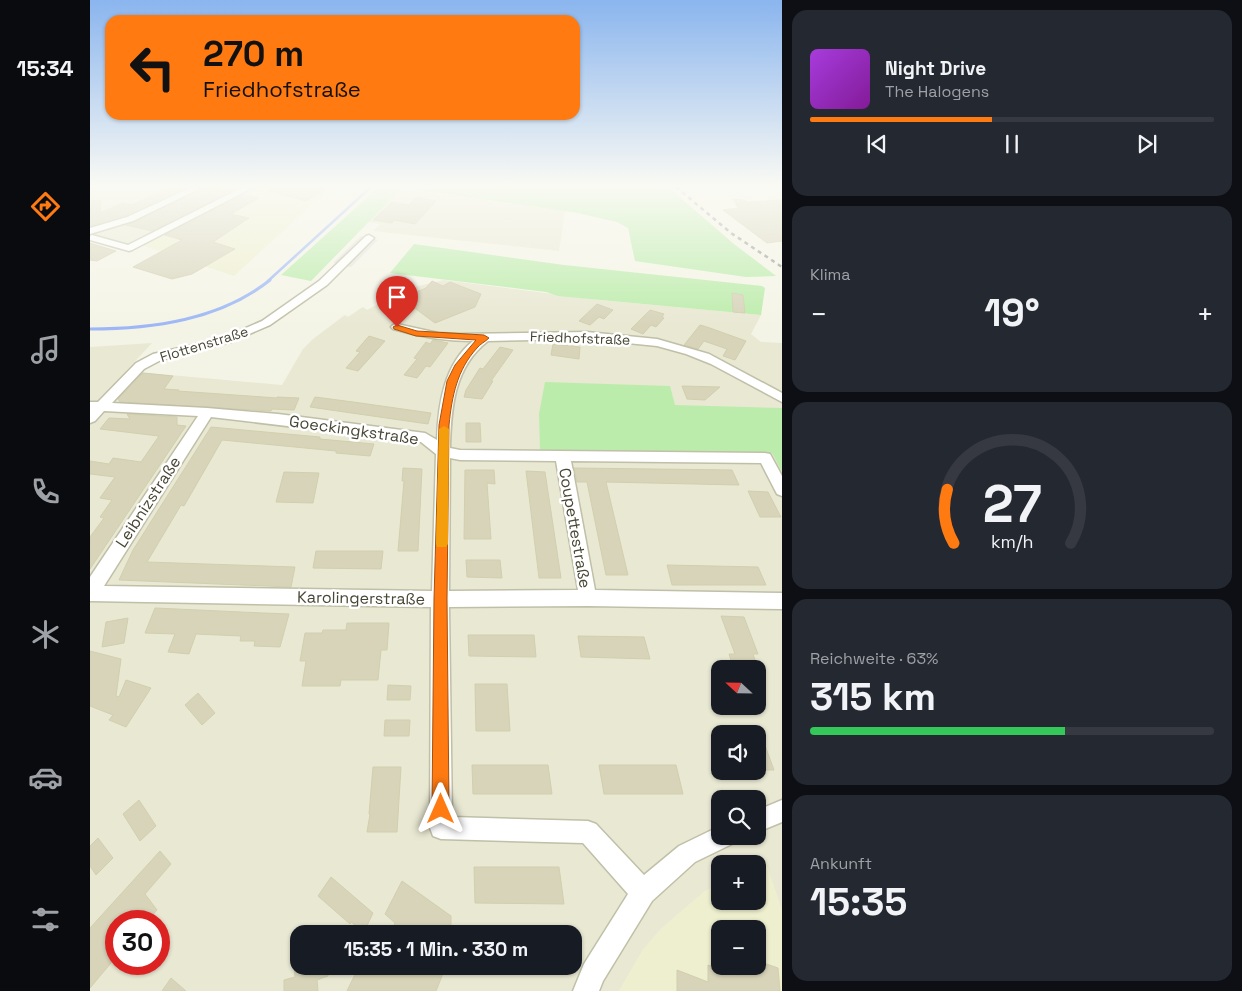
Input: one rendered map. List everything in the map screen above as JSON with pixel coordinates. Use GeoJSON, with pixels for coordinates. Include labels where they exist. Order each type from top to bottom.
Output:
{"type":"FeatureCollection","features":[{"type":"Feature","properties":{"kind":"street"},"geometry":{"type":"LineString","coordinates":[[90,235],[129,248],[158,233]]}},
{"type":"Feature","properties":{"kind":"street","name":"Flottenstraße"},"geometry":{"type":"LineString","coordinates":[[90,418],[95,407],[147,362],[167,354],[227,340],[254,329],[282,313],[334,274],[369,238]]}},
{"type":"Feature","properties":{"kind":"street","name":"Friedhofstraße"},"geometry":{"type":"LineString","coordinates":[[397,327],[416,334],[484,338],[573,335],[648,342],[703,356],[732,369],[782,398]]}},
{"type":"Feature","properties":{"kind":"street"},"geometry":{"type":"LineString","coordinates":[[484,338],[474,345],[466,355],[452,381],[444,425],[440,599],[441,828],[588,832],[643,892]]}},
{"type":"Feature","properties":{"kind":"street","name":"Goeckingkstraße"},"geometry":{"type":"LineString","coordinates":[[95,407],[206,412],[278,419],[425,438],[444,452],[460,456],[765,458],[782,490]]}},
{"type":"Feature","properties":{"kind":"street","name":"Leibnizstraße"},"geometry":{"type":"LineString","coordinates":[[90,592],[206,412]]}},
{"type":"Feature","properties":{"kind":"street","name":"Coupettestraße"},"geometry":{"type":"LineString","coordinates":[[563,458],[588,598]]}},
{"type":"Feature","properties":{"kind":"street","name":"Karolingerstraße"},"geometry":{"type":"LineString","coordinates":[[90,592],[440,599],[588,598],[782,601]]}},
{"type":"Feature","properties":{"kind":"street"},"geometry":{"type":"LineString","coordinates":[[766,818],[782,811]]}},
{"type":"Feature","properties":{"kind":"street"},"geometry":{"type":"LineString","coordinates":[[586,991],[593,973],[643,892],[687,854],[711,842]]}},
{"type":"Feature","properties":{"kind":"shaded area"},"geometry":{"type":"Polygon","coordinates":[[[90,233],[160,233],[129,249],[90,240],[90,233]]]}},
{"type":"Feature","properties":{"kind":"shaded area"},"geometry":{"type":"Polygon","coordinates":[[[165,233],[281,233],[234,276],[141,245],[165,233]]]}},
{"type":"Feature","properties":{"kind":"shaded area"},"geometry":{"type":"Polygon","coordinates":[[[394,233],[562,233],[559,251],[394,233]]]}},
{"type":"Feature","properties":{"kind":"shaded area"},"geometry":{"type":"Polygon","coordinates":[[[361,236],[378,240],[351,267],[333,263],[361,236]]]}},
{"type":"Feature","properties":{"kind":"shaded area"},"geometry":{"type":"Polygon","coordinates":[[[444,280],[600,300],[761,315],[751,334],[761,342],[782,343],[782,911],[766,864],[766,855],[711,855],[711,888],[661,929],[643,950],[619,991],[90,991],[90,347],[152,343],[126,371],[282,385],[303,349],[345,315],[348,317],[363,307],[367,310],[394,296],[416,289],[414,287],[444,280]]]}},
{"type":"Feature","properties":{"kind":"shaded area"},"geometry":{"type":"Polygon","coordinates":[[[766,864],[782,911],[782,991],[619,991],[643,950],[661,929],[711,888],[711,910],[766,910],[766,864]]]}},
{"type":"Feature","properties":{"kind":"green space"},"geometry":{"type":"Polygon","coordinates":[[[327,233],[358,233],[311,281],[281,275],[327,233]]]}},
{"type":"Feature","properties":{"kind":"green space"},"geometry":{"type":"Polygon","coordinates":[[[629,233],[722,233],[776,276],[746,277],[635,261],[629,233]]]}},
{"type":"Feature","properties":{"kind":"green space"},"geometry":{"type":"Polygon","coordinates":[[[414,244],[564,265],[762,286],[765,288],[761,315],[558,296],[546,292],[390,273],[414,244]]]}},
{"type":"Feature","properties":{"kind":"green space"},"geometry":{"type":"Polygon","coordinates":[[[545,382],[670,386],[675,405],[782,408],[782,472],[772,453],[540,450],[539,414],[545,382]]]}},
{"type":"Feature","properties":{"kind":"building"},"geometry":{"type":"Polygon","coordinates":[[[168,233],[226,233],[213,242],[235,249],[192,274],[172,279],[133,267],[182,240],[165,235],[168,233]]]}},
{"type":"Feature","properties":{"kind":"building"},"geometry":{"type":"Polygon","coordinates":[[[754,233],[782,233],[782,241],[767,243],[754,233]]]}},
{"type":"Feature","properties":{"kind":"building"},"geometry":{"type":"Polygon","coordinates":[[[90,243],[116,251],[97,261],[90,260],[90,243]]]}},
{"type":"Feature","properties":{"kind":"building"},"geometry":{"type":"Polygon","coordinates":[[[432,281],[443,286],[450,282],[481,294],[475,307],[435,323],[401,298],[426,288],[432,281]]]}},
{"type":"Feature","properties":{"kind":"building"},"geometry":{"type":"Polygon","coordinates":[[[732,293],[743,295],[745,313],[733,312],[732,293]]]}},
{"type":"Feature","properties":{"kind":"building"},"geometry":{"type":"Polygon","coordinates":[[[597,304],[613,310],[604,319],[599,317],[590,325],[579,321],[597,304]]]}},
{"type":"Feature","properties":{"kind":"building"},"geometry":{"type":"Polygon","coordinates":[[[650,310],[664,314],[662,317],[664,318],[656,327],[651,325],[643,334],[631,329],[650,310]]]}},
{"type":"Feature","properties":{"kind":"building"},"geometry":{"type":"Polygon","coordinates":[[[700,325],[746,341],[735,360],[723,356],[727,349],[704,341],[698,349],[684,345],[700,325]]]}},
{"type":"Feature","properties":{"kind":"building"},"geometry":{"type":"Polygon","coordinates":[[[369,336],[385,341],[358,371],[346,368],[360,352],[356,351],[369,336]]]}},
{"type":"Feature","properties":{"kind":"building"},"geometry":{"type":"Polygon","coordinates":[[[433,340],[448,343],[430,367],[426,366],[417,378],[404,375],[417,359],[414,358],[426,342],[430,344],[433,340]]]}},
{"type":"Feature","properties":{"kind":"building"},"geometry":{"type":"Polygon","coordinates":[[[553,344],[580,347],[579,359],[551,355],[553,344]]]}},
{"type":"Feature","properties":{"kind":"building"},"geometry":{"type":"Polygon","coordinates":[[[500,347],[513,350],[491,381],[493,381],[482,399],[464,397],[466,390],[480,368],[483,369],[500,347]]]}},
{"type":"Feature","properties":{"kind":"building"},"geometry":{"type":"Polygon","coordinates":[[[143,373],[173,376],[164,389],[299,398],[294,410],[272,409],[271,411],[120,402],[118,399],[143,373]]]}},
{"type":"Feature","properties":{"kind":"building"},"geometry":{"type":"Polygon","coordinates":[[[682,386],[720,387],[705,400],[687,399],[682,386]]]}},
{"type":"Feature","properties":{"kind":"building"},"geometry":{"type":"Polygon","coordinates":[[[315,397],[431,413],[428,424],[310,407],[315,397]]]}},
{"type":"Feature","properties":{"kind":"building"},"geometry":{"type":"Polygon","coordinates":[[[127,414],[177,417],[177,425],[186,426],[90,569],[90,537],[104,518],[100,517],[112,500],[100,498],[115,477],[90,474],[90,461],[109,464],[113,458],[141,462],[159,436],[100,429],[109,418],[130,419],[127,414]]]}},
{"type":"Feature","properties":{"kind":"building"},"geometry":{"type":"Polygon","coordinates":[[[466,423],[480,423],[481,442],[466,442],[466,423]]]}},
{"type":"Feature","properties":{"kind":"building"},"geometry":{"type":"Polygon","coordinates":[[[211,427],[374,444],[370,456],[222,440],[184,506],[181,505],[147,562],[295,567],[291,587],[119,580],[133,550],[211,427]]]}},
{"type":"Feature","properties":{"kind":"building"},"geometry":{"type":"Polygon","coordinates":[[[403,468],[422,469],[418,551],[398,551],[404,481],[402,481],[403,468]]]}},
{"type":"Feature","properties":{"kind":"building"},"geometry":{"type":"Polygon","coordinates":[[[574,468],[732,470],[739,485],[606,482],[628,575],[606,575],[587,482],[577,482],[574,468]]]}},
{"type":"Feature","properties":{"kind":"building"},"geometry":{"type":"Polygon","coordinates":[[[465,470],[494,470],[495,484],[487,483],[491,539],[464,539],[465,470]]]}},
{"type":"Feature","properties":{"kind":"building"},"geometry":{"type":"Polygon","coordinates":[[[526,471],[545,472],[561,578],[539,578],[526,471]]]}},
{"type":"Feature","properties":{"kind":"building"},"geometry":{"type":"Polygon","coordinates":[[[284,472],[319,473],[313,503],[276,502],[284,472]]]}},
{"type":"Feature","properties":{"kind":"building"},"geometry":{"type":"Polygon","coordinates":[[[748,491],[768,492],[781,517],[760,517],[748,491]]]}},
{"type":"Feature","properties":{"kind":"building"},"geometry":{"type":"Polygon","coordinates":[[[316,551],[383,551],[381,569],[313,568],[316,551]]]}},
{"type":"Feature","properties":{"kind":"building"},"geometry":{"type":"Polygon","coordinates":[[[466,560],[500,560],[502,578],[467,577],[466,560]]]}},
{"type":"Feature","properties":{"kind":"building"},"geometry":{"type":"Polygon","coordinates":[[[667,565],[758,567],[766,585],[672,585],[667,565]]]}},
{"type":"Feature","properties":{"kind":"building"},"geometry":{"type":"Polygon","coordinates":[[[155,608],[289,614],[280,647],[254,646],[255,641],[240,641],[241,636],[196,634],[189,654],[168,652],[175,634],[145,633],[155,608]]]}},
{"type":"Feature","properties":{"kind":"building"},"geometry":{"type":"Polygon","coordinates":[[[721,616],[744,617],[758,654],[753,654],[755,660],[731,660],[729,654],[735,654],[721,616]]]}},
{"type":"Feature","properties":{"kind":"building"},"geometry":{"type":"Polygon","coordinates":[[[128,618],[124,643],[102,647],[106,622],[128,618]]]}},
{"type":"Feature","properties":{"kind":"building"},"geometry":{"type":"Polygon","coordinates":[[[347,623],[389,623],[387,650],[381,650],[378,680],[341,680],[340,686],[302,686],[306,661],[300,661],[305,633],[322,633],[323,630],[346,630],[347,623]]]}},
{"type":"Feature","properties":{"kind":"building"},"geometry":{"type":"Polygon","coordinates":[[[468,635],[534,635],[536,657],[469,656],[468,635]]]}},
{"type":"Feature","properties":{"kind":"building"},"geometry":{"type":"Polygon","coordinates":[[[578,636],[644,637],[650,659],[581,657],[578,636]]]}},
{"type":"Feature","properties":{"kind":"building"},"geometry":{"type":"Polygon","coordinates":[[[90,651],[121,659],[116,696],[119,697],[126,680],[151,688],[126,727],[109,720],[113,715],[90,706],[90,651]]]}},
{"type":"Feature","properties":{"kind":"building"},"geometry":{"type":"Polygon","coordinates":[[[475,684],[507,684],[510,731],[476,731],[475,684]]]}},
{"type":"Feature","properties":{"kind":"building"},"geometry":{"type":"Polygon","coordinates":[[[388,685],[411,686],[410,700],[387,700],[388,685]]]}},
{"type":"Feature","properties":{"kind":"building"},"geometry":{"type":"Polygon","coordinates":[[[198,693],[215,713],[202,725],[185,705],[198,693]]]}},
{"type":"Feature","properties":{"kind":"building"},"geometry":{"type":"Polygon","coordinates":[[[385,720],[410,720],[409,736],[384,736],[385,720]]]}},
{"type":"Feature","properties":{"kind":"building"},"geometry":{"type":"Polygon","coordinates":[[[766,748],[774,770],[766,770],[766,748]]]}},
{"type":"Feature","properties":{"kind":"building"},"geometry":{"type":"Polygon","coordinates":[[[472,765],[548,765],[552,794],[473,794],[472,765]]]}},
{"type":"Feature","properties":{"kind":"building"},"geometry":{"type":"Polygon","coordinates":[[[599,765],[676,765],[683,794],[604,794],[599,765]]]}},
{"type":"Feature","properties":{"kind":"building"},"geometry":{"type":"Polygon","coordinates":[[[373,767],[401,767],[397,832],[367,832],[373,767]]]}},
{"type":"Feature","properties":{"kind":"building"},"geometry":{"type":"Polygon","coordinates":[[[139,800],[156,826],[140,841],[123,814],[139,800]]]}},
{"type":"Feature","properties":{"kind":"building"},"geometry":{"type":"Polygon","coordinates":[[[98,838],[113,858],[96,875],[90,866],[90,846],[98,838]]]}},
{"type":"Feature","properties":{"kind":"building"},"geometry":{"type":"Polygon","coordinates":[[[160,851],[171,864],[145,894],[157,910],[106,910],[160,851]]]}},
{"type":"Feature","properties":{"kind":"building"},"geometry":{"type":"Polygon","coordinates":[[[474,867],[559,867],[564,904],[475,903],[474,867]]]}},
{"type":"Feature","properties":{"kind":"building"},"geometry":{"type":"Polygon","coordinates":[[[331,877],[373,913],[367,925],[355,925],[351,922],[350,924],[318,896],[331,877]]]}},
{"type":"Feature","properties":{"kind":"building"},"geometry":{"type":"Polygon","coordinates":[[[402,881],[451,916],[451,925],[394,925],[395,923],[385,914],[402,881]]]}},
{"type":"Feature","properties":{"kind":"building"},"geometry":{"type":"Polygon","coordinates":[[[105,912],[105,970],[90,988],[90,928],[105,912]]]}},
{"type":"Feature","properties":{"kind":"building"},"geometry":{"type":"Polygon","coordinates":[[[766,964],[778,968],[780,991],[677,991],[677,970],[708,982],[708,965],[711,966],[711,975],[766,975],[766,964]]]}},
{"type":"Feature","properties":{"kind":"building"},"geometry":{"type":"Polygon","coordinates":[[[295,975],[328,976],[317,980],[318,991],[284,991],[284,980],[295,977],[295,975]]]}},
{"type":"Feature","properties":{"kind":"building"},"geometry":{"type":"Polygon","coordinates":[[[355,975],[442,975],[436,991],[347,991],[355,975]]]}},
{"type":"Feature","properties":{"kind":"building"},"geometry":{"type":"Polygon","coordinates":[[[171,978],[186,991],[162,991],[171,978]]]}},
{"type":"Feature","properties":{"kind":"waterway"},"geometry":{"type":"LineString","coordinates":[[268,281],[320,233]]}},
{"type":"Feature","properties":{"kind":"waterway"},"geometry":{"type":"LineString","coordinates":[[90,329],[137,327],[184,320],[230,305],[270,280]]}},
{"type":"Feature","properties":{"kind":"railway"},"geometry":{"type":"LineString","coordinates":[[731,233],[782,267]]}},
{"type":"Feature","properties":{"kind":"slow traffic"},"geometry":{"type":"LineString","coordinates":[[442,544],[444,429]]}},
{"type":"Feature","properties":{"kind":"route"},"geometry":{"type":"LineString","coordinates":[[397,327],[416,334],[484,338],[474,345],[458,367],[447,400],[444,425],[440,599],[441,809]]}}]}
